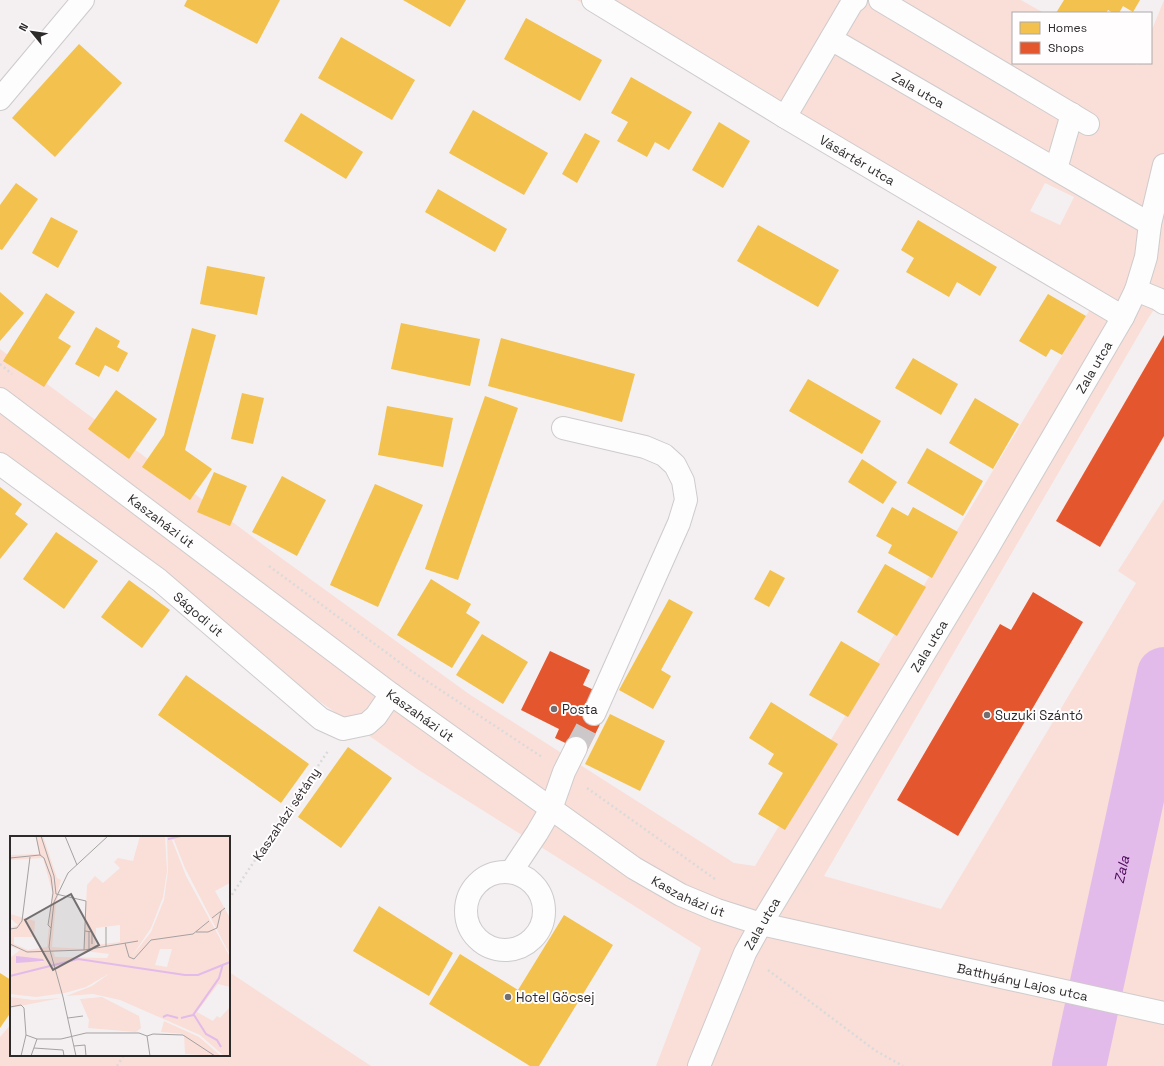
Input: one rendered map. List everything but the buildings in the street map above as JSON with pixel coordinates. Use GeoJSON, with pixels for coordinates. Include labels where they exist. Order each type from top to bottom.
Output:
{"type":"FeatureCollection","features":[{"type":"Feature","properties":{"kind":"street"},"geometry":{"type":"LineString","coordinates":[[0,98],[83,0]]}},
{"type":"Feature","properties":{"kind":"street","name":"Vásártér utca"},"geometry":{"type":"LineString","coordinates":[[593,0],[785,117],[1123,317]]}},
{"type":"Feature","properties":{"kind":"street"},"geometry":{"type":"LineString","coordinates":[[785,117],[852,3],[856,0]]}},
{"type":"Feature","properties":{"kind":"street"},"geometry":{"type":"LineString","coordinates":[[880,0],[1080,119],[1056,169]]}},
{"type":"Feature","properties":{"kind":"street","name":"Zala utca"},"geometry":{"type":"LineString","coordinates":[[831,39],[1150,224]]}},
{"type":"Feature","properties":{"kind":"street","name":"Zala utca"},"geometry":{"type":"LineString","coordinates":[[699,1066],[745,953],[761,924],[978,565],[1123,317],[1136,290],[1146,257],[1150,224],[1164,165]]}},
{"type":"Feature","properties":{"kind":"street"},"geometry":{"type":"LineString","coordinates":[[1136,290],[1164,303]]}},
{"type":"Feature","properties":{"kind":"street","name":"Kaszaházi út"},"geometry":{"type":"LineString","coordinates":[[0,399],[391,694],[634,868],[681,895],[717,910],[761,924],[881,952]]}},
{"type":"Feature","properties":{"kind":"street"},"geometry":{"type":"LineString","coordinates":[[563,428],[645,447],[664,454],[675,465],[683,481],[686,500],[679,523],[594,714]]}},
{"type":"Feature","properties":{"kind":"street","name":"Ságodi út"},"geometry":{"type":"LineString","coordinates":[[0,464],[159,580],[321,719],[343,729]]}},
{"type":"Feature","properties":{"kind":"street"},"geometry":{"type":"LineString","coordinates":[[343,729],[367,724],[376,716],[391,694]]}},
{"type":"Feature","properties":{"kind":"street"},"geometry":{"type":"LineString","coordinates":[[511,872],[551,809],[564,772],[576,748]]}},
{"type":"Feature","properties":{"kind":"street","name":"Batthyány Lajos utca"},"geometry":{"type":"LineString","coordinates":[[881,952],[1164,1013]]}},
{"type":"Feature","properties":{"kind":"path"},"geometry":{"type":"LineString","coordinates":[[410,670],[564,772],[721,883]]}},
{"type":"Feature","properties":{"kind":"path","name":"Kaszaházi sétány"},"geometry":{"type":"LineString","coordinates":[[230,898],[343,729]]}},
{"type":"Feature","properties":{"kind":"path"},"geometry":{"type":"LineString","coordinates":[[745,953],[876,1051],[903,1066]]}},
{"type":"Feature","properties":{"kind":"path"},"geometry":{"type":"LineString","coordinates":[[117,1066],[123,1056]]}},
{"type":"Feature","properties":{"kind":"shaded area"},"geometry":{"type":"Polygon","coordinates":[[[577,0],[1021,0],[1042,12],[1012,12],[1012,64],[1138,65],[1152,64],[1152,30],[1164,0],[1164,295],[1149,317],[824,876],[941,909],[1136,583],[1118,571],[1164,499],[1164,1066],[656,1066],[701,948],[417,769],[205,622],[0,475],[0,349],[266,547],[469,694],[734,863],[755,866],[1092,306],[577,0]],[[1045,183],[1030,211],[1060,225],[1074,197],[1045,183]]]}},
{"type":"Feature","properties":{"kind":"shaded area"},"geometry":{"type":"Polygon","coordinates":[[[230,973],[371,1066],[0,1066],[0,1037],[10,1025],[10,1056],[230,1056],[230,973]]]}},
{"type":"Feature","properties":{"kind":"waterway","name":"Zala"},"geometry":{"type":"LineString","coordinates":[[1079,1066],[1164,674]]}},
{"type":"Feature","properties":{"kind":"tunnel"},"geometry":{"type":"LineString","coordinates":[[576,748],[594,714]]}},
{"type":"Feature","properties":{"kind":"place","name":"Posta"},"geometry":{"type":"Point","coordinates":[554,709]}},
{"type":"Feature","properties":{"kind":"place","name":"Suzuki Szántó"},"geometry":{"type":"Point","coordinates":[987,715]}},
{"type":"Feature","properties":{"kind":"place","name":"Hotel Göcsej"},"geometry":{"type":"Point","coordinates":[508,997]}}]}
